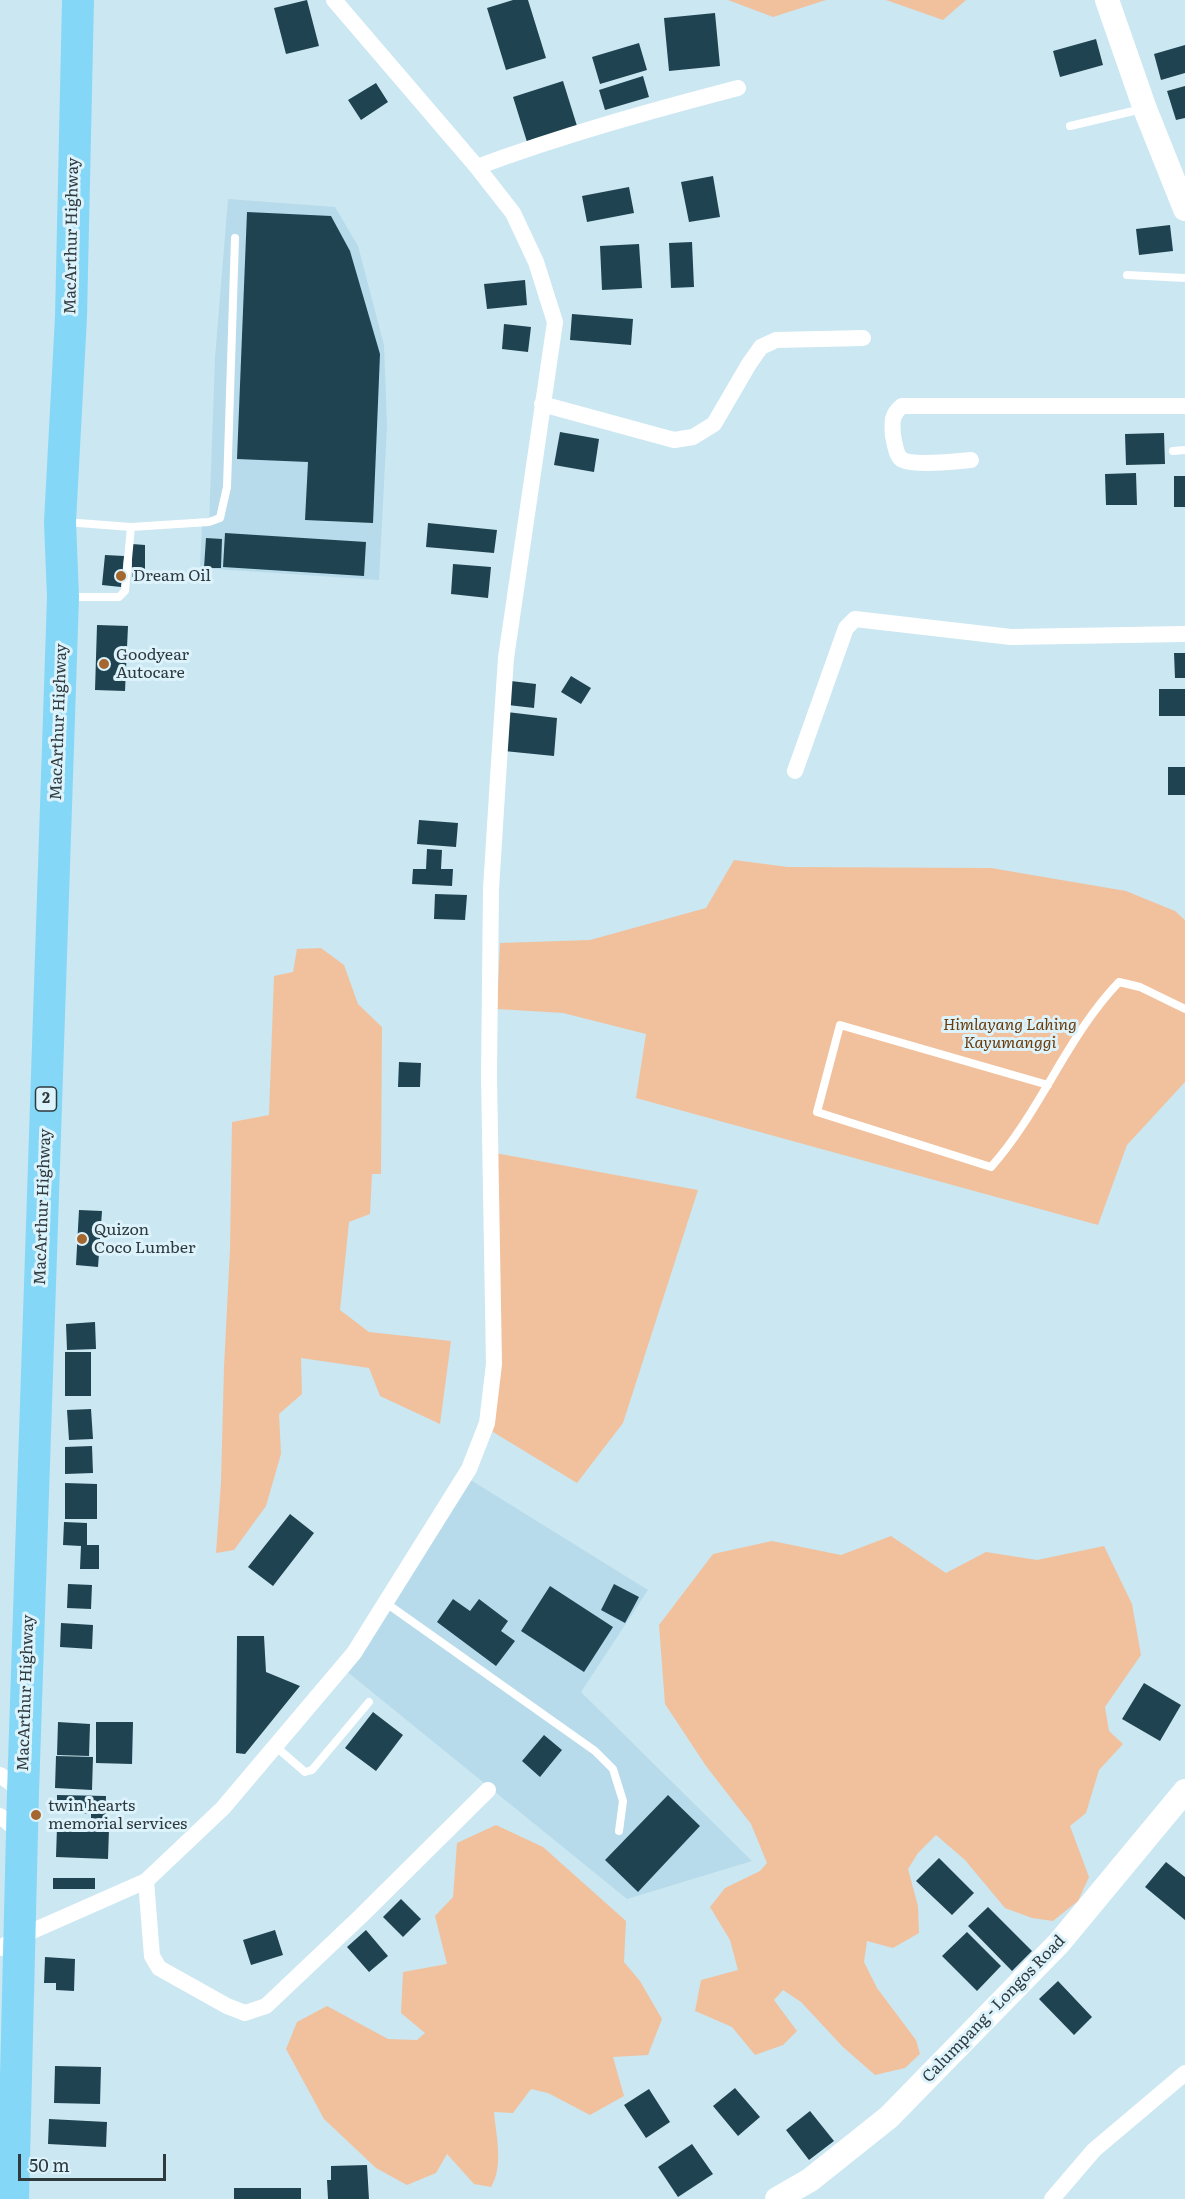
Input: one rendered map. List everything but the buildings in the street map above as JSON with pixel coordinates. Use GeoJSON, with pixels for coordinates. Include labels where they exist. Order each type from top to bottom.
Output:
{"type":"FeatureCollection","features":[{"type":"Feature","properties":{"kind":"highway","name":"MacArthur Highway"},"geometry":{"type":"LineString","coordinates":[[13,2199],[9,1942],[11,1783],[63,597],[60,522],[71,317],[78,0]]}},
{"type":"Feature","properties":{"kind":"street"},"geometry":{"type":"LineString","coordinates":[[9,1942],[146,1881],[223,1808],[354,1653],[469,1469],[487,1423],[494,1364],[489,1075],[491,889],[506,658],[555,322],[536,261],[513,213],[477,167],[334,0]]}},
{"type":"Feature","properties":{"kind":"street"},"geometry":{"type":"LineString","coordinates":[[1107,0],[1145,109],[1185,209]]}},
{"type":"Feature","properties":{"kind":"street"},"geometry":{"type":"LineString","coordinates":[[477,167],[545,142],[738,88]]}},
{"type":"Feature","properties":{"kind":"street"},"geometry":{"type":"LineString","coordinates":[[542,404],[674,440],[693,438],[714,424],[761,347],[776,340],[863,338]]}},
{"type":"Feature","properties":{"kind":"street"},"geometry":{"type":"LineString","coordinates":[[971,460],[911,463],[901,460],[896,451],[891,422],[895,412],[902,406],[1185,406]]}},
{"type":"Feature","properties":{"kind":"street"},"geometry":{"type":"LineString","coordinates":[[795,771],[846,628],[855,619],[1011,637],[1185,634]]}},
{"type":"Feature","properties":{"kind":"street"},"geometry":{"type":"LineString","coordinates":[[146,1881],[152,1956],[159,1968],[227,2006],[245,2013],[266,2006],[488,1790]]}},
{"type":"Feature","properties":{"kind":"street","name":"Calumpang - Longos Road"},"geometry":{"type":"LineString","coordinates":[[777,2199],[810,2180],[889,2117],[1059,1943],[1185,1791]]}},
{"type":"Feature","properties":{"kind":"street"},"geometry":{"type":"LineString","coordinates":[[1052,2199],[1094,2150],[1185,2073]]}},
{"type":"Feature","properties":{"kind":"lane"},"geometry":{"type":"LineString","coordinates":[[1070,126],[1145,109]]}},
{"type":"Feature","properties":{"kind":"lane"},"geometry":{"type":"LineString","coordinates":[[60,522],[131,527],[209,522],[220,518],[227,487],[235,238]]}},
{"type":"Feature","properties":{"kind":"lane"},"geometry":{"type":"LineString","coordinates":[[1127,275],[1185,278]]}},
{"type":"Feature","properties":{"kind":"lane"},"geometry":{"type":"LineString","coordinates":[[1173,451],[1185,450]]}},
{"type":"Feature","properties":{"kind":"lane"},"geometry":{"type":"LineString","coordinates":[[63,597],[119,597],[123,595],[131,527]]}},
{"type":"Feature","properties":{"kind":"lane"},"geometry":{"type":"LineString","coordinates":[[1048,1085],[840,1024],[817,1112],[991,1167],[1011,1144],[1048,1085],[1098,1003],[1119,982],[1140,987],[1185,1009]]}},
{"type":"Feature","properties":{"kind":"lane"},"geometry":{"type":"LineString","coordinates":[[386,1603],[595,1751],[613,1769],[623,1801],[619,1831]]}},
{"type":"Feature","properties":{"kind":"lane"},"geometry":{"type":"LineString","coordinates":[[275,1746],[306,1772],[312,1770],[369,1702]]}},
{"type":"Feature","properties":{"kind":"shaded area"},"geometry":{"type":"Polygon","coordinates":[[[228,199],[335,207],[358,246],[384,345],[387,426],[379,580],[200,568],[202,526],[209,525],[215,358],[228,199]]]}},
{"type":"Feature","properties":{"kind":"shaded area"},"geometry":{"type":"Polygon","coordinates":[[[469,1479],[648,1590],[581,1692],[752,1861],[627,1899],[345,1670],[469,1479]]]}},
{"type":"Feature","properties":{"kind":"green space"},"geometry":{"type":"Polygon","coordinates":[[[728,0],[826,0],[773,17],[728,0]]]}},
{"type":"Feature","properties":{"kind":"green space"},"geometry":{"type":"Polygon","coordinates":[[[886,0],[966,0],[943,20],[886,0]]]}},
{"type":"Feature","properties":{"kind":"green space","name":"Himlayang Lahing Kayumanggi"},"geometry":{"type":"Polygon","coordinates":[[[734,860],[788,867],[991,868],[1126,891],[1175,911],[1185,920],[1185,1082],[1127,1145],[1098,1225],[636,1098],[646,1034],[563,1013],[497,1009],[500,943],[590,940],[706,908],[734,860]]]}},
{"type":"Feature","properties":{"kind":"green space"},"geometry":{"type":"Polygon","coordinates":[[[321,948],[344,965],[358,1004],[382,1027],[381,1174],[372,1174],[370,1214],[349,1222],[340,1310],[369,1332],[451,1341],[440,1424],[380,1396],[369,1368],[301,1358],[302,1394],[279,1414],[281,1454],[266,1506],[234,1550],[216,1553],[230,1249],[232,1122],[269,1115],[274,976],[293,972],[297,949],[321,948]]]}},
{"type":"Feature","properties":{"kind":"green space"},"geometry":{"type":"Polygon","coordinates":[[[495,1153],[698,1190],[623,1423],[577,1483],[493,1432],[496,1303],[495,1153]]]}},
{"type":"Feature","properties":{"kind":"green space"},"geometry":{"type":"Polygon","coordinates":[[[891,1536],[946,1573],[986,1552],[1037,1560],[1104,1546],[1132,1604],[1141,1655],[1105,1707],[1109,1731],[1123,1744],[1099,1770],[1086,1813],[1070,1826],[1089,1877],[1078,1901],[1053,1921],[1032,1918],[1005,1908],[965,1860],[936,1835],[918,1853],[908,1869],[918,1906],[919,1933],[893,1948],[867,1941],[864,1962],[877,1988],[916,2040],[920,2054],[905,2068],[875,2075],[843,2047],[801,2002],[783,1990],[774,2000],[797,2031],[783,2045],[755,2055],[732,2027],[695,2011],[701,1980],[738,1970],[730,1940],[710,1907],[725,1888],[760,1871],[767,1863],[751,1824],[706,1766],[665,1704],[659,1625],[713,1554],[772,1541],[841,1555],[891,1536]]]}},
{"type":"Feature","properties":{"kind":"green space"},"geometry":{"type":"Polygon","coordinates":[[[496,1825],[543,1847],[626,1921],[624,1962],[640,1981],[662,2019],[648,2055],[613,2057],[624,2096],[590,2115],[548,2093],[531,2089],[513,2113],[494,2112],[498,2160],[495,2179],[491,2187],[474,2184],[447,2154],[436,2173],[407,2185],[376,2168],[324,2119],[286,2049],[297,2022],[327,2006],[388,2039],[417,2040],[425,2033],[401,2013],[403,1972],[447,1964],[435,1916],[453,1897],[457,1843],[496,1825]]]}},
{"type":"Feature","properties":{"kind":"place","name":"Dream Oil"},"geometry":{"type":"Point","coordinates":[121,576]}},
{"type":"Feature","properties":{"kind":"place","name":"Goodyear Autocare"},"geometry":{"type":"Point","coordinates":[104,664]}},
{"type":"Feature","properties":{"kind":"place","name":"Quizon Coco Lumber"},"geometry":{"type":"Point","coordinates":[82,1239]}},
{"type":"Feature","properties":{"kind":"place","name":"twin hearts memorial services"},"geometry":{"type":"Point","coordinates":[36,1815]}}]}
